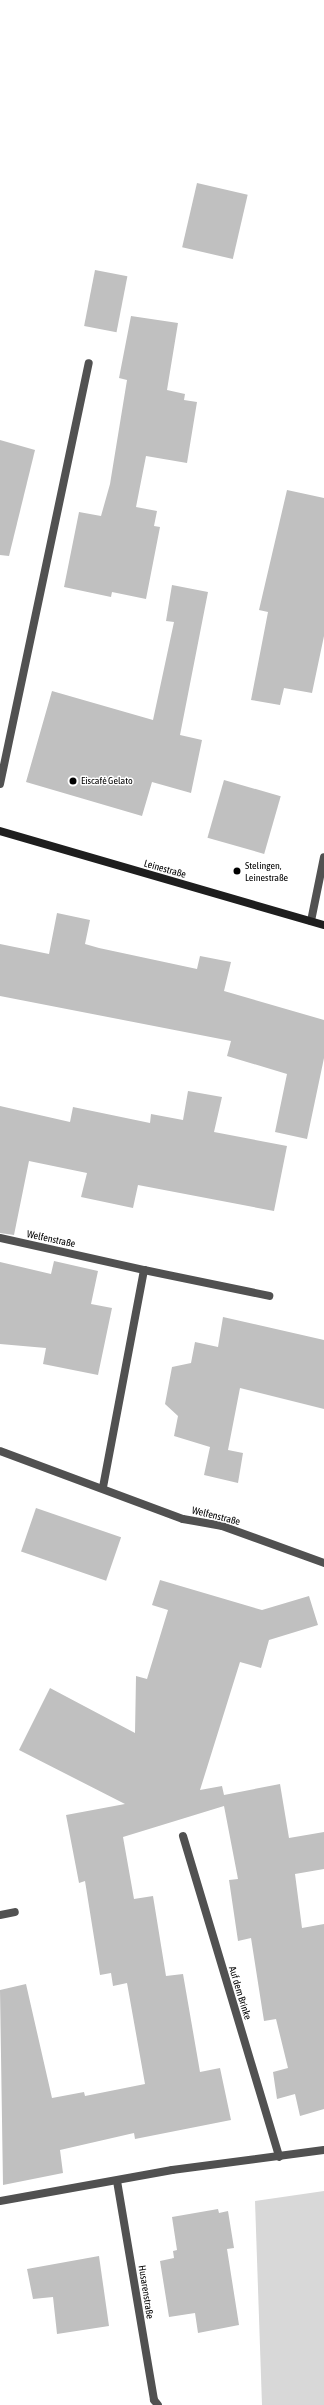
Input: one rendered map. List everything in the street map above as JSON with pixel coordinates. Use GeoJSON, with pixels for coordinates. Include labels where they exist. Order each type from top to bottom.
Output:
{"type":"FeatureCollection","features":[{"type":"Feature","properties":{"kind":"street"},"geometry":{"type":"LineString","coordinates":[[0,784],[89,363]]}},
{"type":"Feature","properties":{"kind":"street","name":"Leinestraße"},"geometry":{"type":"LineString","coordinates":[[0,831],[324,925]]}},
{"type":"Feature","properties":{"kind":"street"},"geometry":{"type":"LineString","coordinates":[[312,921],[324,857]]}},
{"type":"Feature","properties":{"kind":"street","name":"Welfenstraße"},"geometry":{"type":"LineString","coordinates":[[0,1238],[269,1296]]}},
{"type":"Feature","properties":{"kind":"street"},"geometry":{"type":"LineString","coordinates":[[103,1488],[144,1270]]}},
{"type":"Feature","properties":{"kind":"street","name":"Welfenstraße"},"geometry":{"type":"LineString","coordinates":[[0,1451],[183,1519],[222,1526],[324,1563]]}},
{"type":"Feature","properties":{"kind":"street","name":"Auf dem Brinke"},"geometry":{"type":"LineString","coordinates":[[183,1836],[279,2157]]}},
{"type":"Feature","properties":{"kind":"street"},"geometry":{"type":"LineString","coordinates":[[0,1915],[14,1912]]}},
{"type":"Feature","properties":{"kind":"street"},"geometry":{"type":"LineString","coordinates":[[0,2201],[117,2181],[324,2150]]}},
{"type":"Feature","properties":{"kind":"street","name":"Husarenstraße"},"geometry":{"type":"LineString","coordinates":[[117,2181],[154,2400],[158,2405]]}},
{"type":"Feature","properties":{"kind":"shaded area"},"geometry":{"type":"Polygon","coordinates":[[[324,2191],[324,2405],[262,2405],[255,2201],[324,2191]]]}},
{"type":"Feature","properties":{"kind":"building"},"geometry":{"type":"Polygon","coordinates":[[[197,183],[248,195],[233,259],[182,247],[197,183]]]}},
{"type":"Feature","properties":{"kind":"building"},"geometry":{"type":"Polygon","coordinates":[[[95,270],[127,276],[117,332],[84,326],[95,270]]]}},
{"type":"Feature","properties":{"kind":"building"},"geometry":{"type":"Polygon","coordinates":[[[131,316],[178,323],[167,390],[185,394],[184,400],[197,402],[187,463],[146,456],[136,507],[157,511],[154,526],[160,527],[146,599],[112,592],[111,597],[64,587],[79,512],[101,516],[110,484],[127,380],[119,378],[131,316]]]}},
{"type":"Feature","properties":{"kind":"building"},"geometry":{"type":"Polygon","coordinates":[[[0,440],[35,450],[9,556],[0,555],[0,440]]]}},
{"type":"Feature","properties":{"kind":"building"},"geometry":{"type":"Polygon","coordinates":[[[287,490],[324,498],[324,636],[312,693],[284,688],[280,705],[251,700],[268,612],[259,610],[287,490]]]}},
{"type":"Feature","properties":{"kind":"building"},"geometry":{"type":"Polygon","coordinates":[[[172,585],[208,592],[180,735],[202,740],[191,793],[152,782],[142,816],[26,782],[52,691],[153,720],[174,622],[166,621],[172,585]]]}},
{"type":"Feature","properties":{"kind":"building"},"geometry":{"type":"Polygon","coordinates":[[[224,780],[281,796],[264,854],[207,838],[224,780]]]}},
{"type":"Feature","properties":{"kind":"building"},"geometry":{"type":"Polygon","coordinates":[[[57,913],[90,920],[85,944],[99,948],[197,969],[200,956],[231,962],[224,991],[324,1020],[324,1058],[307,1139],[275,1132],[287,1074],[227,1056],[231,1041],[0,996],[0,944],[49,954],[57,913]]]}},
{"type":"Feature","properties":{"kind":"building"},"geometry":{"type":"Polygon","coordinates":[[[188,1091],[222,1097],[214,1132],[287,1146],[274,1211],[138,1185],[133,1208],[81,1197],[87,1173],[29,1161],[14,1235],[0,1233],[0,1106],[70,1122],[73,1107],[150,1123],[151,1114],[183,1120],[188,1091]]]}},
{"type":"Feature","properties":{"kind":"building"},"geometry":{"type":"Polygon","coordinates":[[[54,1261],[98,1271],[91,1304],[112,1308],[98,1375],[43,1364],[46,1348],[0,1344],[0,1262],[51,1274],[54,1261]]]}},
{"type":"Feature","properties":{"kind":"building"},"geometry":{"type":"Polygon","coordinates":[[[223,1317],[324,1340],[324,1409],[240,1388],[228,1450],[243,1453],[238,1483],[204,1475],[210,1447],[174,1436],[178,1416],[165,1404],[172,1367],[191,1363],[195,1342],[218,1347],[223,1317]]]}},
{"type":"Feature","properties":{"kind":"building"},"geometry":{"type":"Polygon","coordinates":[[[36,1508],[121,1537],[106,1581],[21,1551],[36,1508]]]}},
{"type":"Feature","properties":{"kind":"building"},"geometry":{"type":"Polygon","coordinates":[[[160,1580],[262,1610],[309,1596],[318,1625],[269,1640],[261,1668],[240,1662],[200,1790],[222,1786],[224,1795],[280,1784],[289,1838],[324,1832],[324,1869],[295,1874],[302,1928],[324,1924],[324,2109],[300,2116],[295,2094],[277,2099],[273,2072],[288,2068],[276,2019],[264,2021],[251,1938],[238,1941],[229,1880],[238,1879],[224,1806],[123,1837],[134,1899],[153,1896],[166,1976],[183,1974],[200,2072],[220,2068],[231,2120],[135,2139],[134,2133],[60,2150],[63,2173],[3,2185],[0,1990],[26,1984],[52,2098],[84,2092],[85,2096],[145,2084],[127,1983],[113,1986],[111,1973],[100,1975],[85,1881],[79,1883],[66,1815],[125,1804],[19,1750],[50,1688],[135,1733],[136,1676],[147,1679],[168,1610],[152,1605],[160,1580]]]}},
{"type":"Feature","properties":{"kind":"building"},"geometry":{"type":"Polygon","coordinates":[[[218,2209],[219,2213],[228,2211],[234,2248],[227,2249],[239,2325],[198,2333],[195,2313],[169,2317],[160,2261],[174,2258],[173,2251],[177,2250],[172,2217],[218,2209]]]}},
{"type":"Feature","properties":{"kind":"building"},"geometry":{"type":"Polygon","coordinates":[[[99,2256],[109,2326],[57,2334],[53,2297],[33,2299],[27,2269],[99,2256]]]}},
{"type":"Feature","properties":{"kind":"place","name":"Eiscafé Gelato"},"geometry":{"type":"Point","coordinates":[73,781]}},
{"type":"Feature","properties":{"kind":"place","name":"Stelingen, Leinestraße"},"geometry":{"type":"Point","coordinates":[237,871]}}]}
